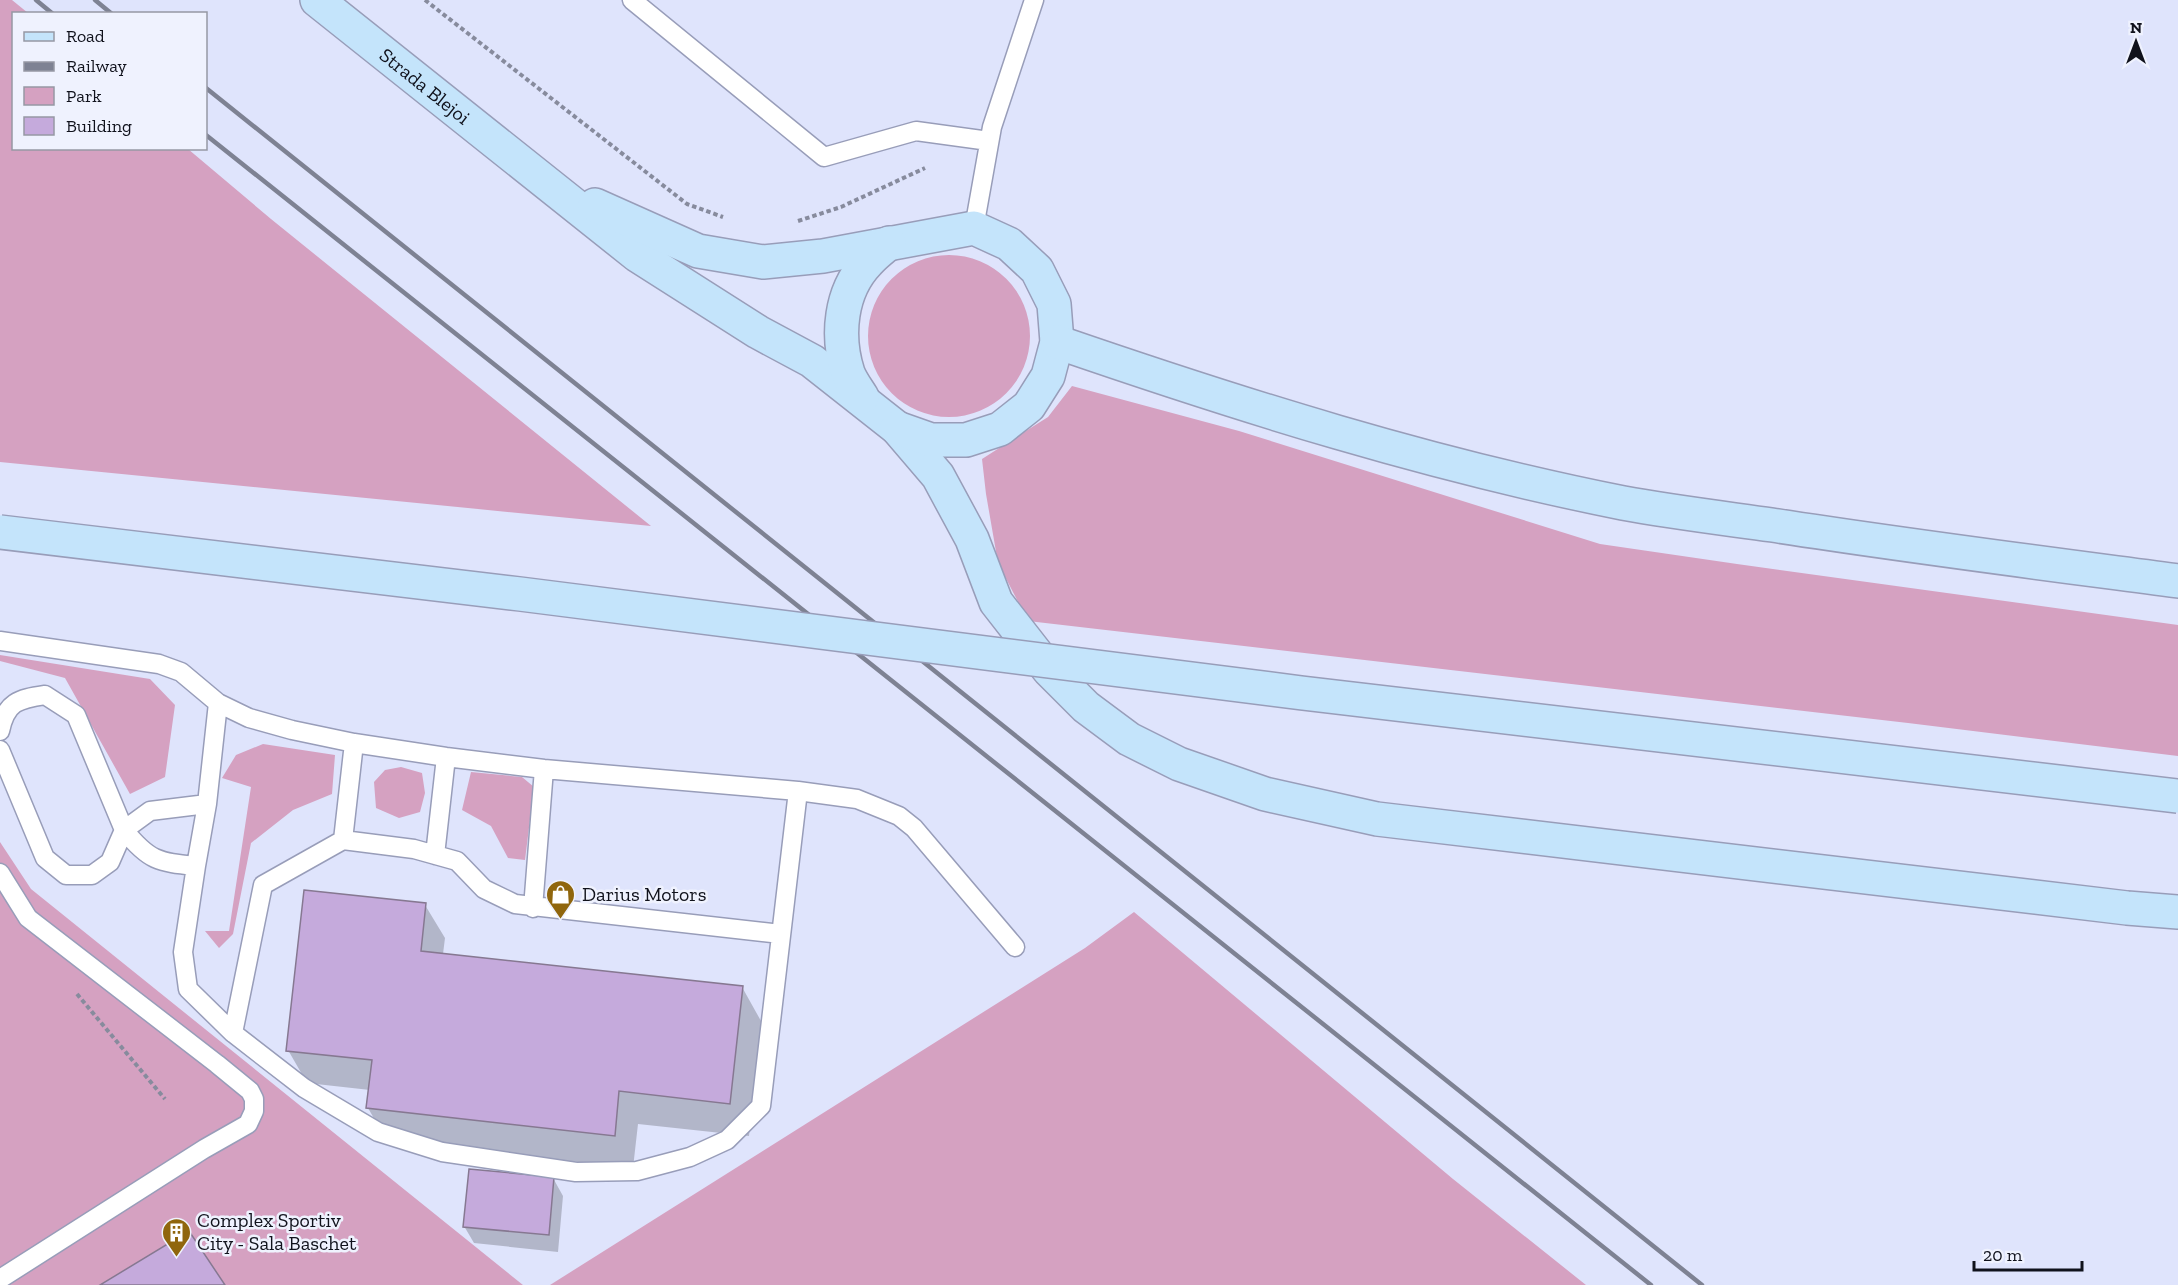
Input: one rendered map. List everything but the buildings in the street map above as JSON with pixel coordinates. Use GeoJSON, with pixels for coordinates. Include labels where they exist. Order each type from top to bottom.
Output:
{"type":"FeatureCollection","features":[{"type":"Feature","properties":{"kind":"street","name":"Strada Blejoi"},"geometry":{"type":"LineString","coordinates":[[317,0],[532,173]]}},
{"type":"Feature","properties":{"kind":"street"},"geometry":{"type":"LineString","coordinates":[[532,173],[620,218],[698,251],[763,261],[823,256],[974,228],[1009,244],[1037,270],[1054,304],[1057,342],[1048,376],[1029,406],[1000,429],[966,440],[931,440],[897,428]]}},
{"type":"Feature","properties":{"kind":"street"},"geometry":{"type":"LineString","coordinates":[[532,173],[637,255],[732,316],[812,361],[897,428],[938,476],[972,539],[996,602],[1049,670],[1086,707],[1129,739],[1179,764],[1265,794],[1377,819],[2178,912]]}},
{"type":"Feature","properties":{"kind":"street"},"geometry":{"type":"LineString","coordinates":[[864,400],[849,375],[841,346],[842,316],[851,287],[856,279],[867,263],[889,243]]}},
{"type":"Feature","properties":{"kind":"street"},"geometry":{"type":"LineString","coordinates":[[1057,342],[1200,391],[1364,439],[1493,474],[1625,503],[1912,546],[2178,581]]}},
{"type":"Feature","properties":{"kind":"street"},"geometry":{"type":"LineString","coordinates":[[0,532],[544,597],[1314,694],[2178,796]]}},
{"type":"Feature","properties":{"kind":"lane"},"geometry":{"type":"LineString","coordinates":[[632,0],[824,157],[916,131],[989,141]]}},
{"type":"Feature","properties":{"kind":"lane"},"geometry":{"type":"LineString","coordinates":[[974,228],[992,127],[1034,0]]}},
{"type":"Feature","properties":{"kind":"lane"},"geometry":{"type":"LineString","coordinates":[[0,641],[159,664],[182,672],[218,703],[249,718],[354,743],[544,769],[798,791],[857,799],[899,816],[914,828],[1015,947]]}},
{"type":"Feature","properties":{"kind":"lane"},"geometry":{"type":"LineString","coordinates":[[0,731],[3,715],[20,699],[45,695],[76,715],[124,830],[138,848],[150,858],[196,866]]}},
{"type":"Feature","properties":{"kind":"lane"},"geometry":{"type":"LineString","coordinates":[[218,703],[207,804],[183,952],[188,989],[233,1033],[304,1088],[378,1132],[442,1152],[576,1172],[637,1171],[690,1157],[727,1140],[761,1106],[798,791]]}},
{"type":"Feature","properties":{"kind":"lane"},"geometry":{"type":"LineString","coordinates":[[343,840],[354,743]]}},
{"type":"Feature","properties":{"kind":"lane"},"geometry":{"type":"LineString","coordinates":[[0,750],[45,858],[66,875],[92,875],[110,862],[124,830],[150,810],[207,804]]}},
{"type":"Feature","properties":{"kind":"lane"},"geometry":{"type":"LineString","coordinates":[[435,855],[446,757]]}},
{"type":"Feature","properties":{"kind":"lane"},"geometry":{"type":"LineString","coordinates":[[533,908],[544,769]]}},
{"type":"Feature","properties":{"kind":"lane"},"geometry":{"type":"LineString","coordinates":[[233,1033],[263,885],[343,840],[414,849],[457,861],[484,889],[515,904],[533,908],[781,934]]}},
{"type":"Feature","properties":{"kind":"lane"},"geometry":{"type":"LineString","coordinates":[[0,873],[28,918],[217,1064],[250,1091],[254,1099],[254,1111],[248,1124],[204,1149],[0,1279]]}},
{"type":"Feature","properties":{"kind":"path"},"geometry":{"type":"LineString","coordinates":[[424,0],[687,204],[727,218]]}},
{"type":"Feature","properties":{"kind":"path"},"geometry":{"type":"LineString","coordinates":[[787,222],[798,221],[841,207],[925,168]]}},
{"type":"Feature","properties":{"kind":"path"},"geometry":{"type":"LineString","coordinates":[[76,993],[165,1099]]}},
{"type":"Feature","properties":{"kind":"green space"},"geometry":{"type":"Polygon","coordinates":[[[0,0],[12,0],[27,12],[12,12],[12,150],[189,150],[271,219],[651,526],[0,462],[0,0]]]}},
{"type":"Feature","properties":{"kind":"green space"},"geometry":{"type":"Polygon","coordinates":[[[949,255],[980,262],[994,269],[1006,279],[1016,291],[1023,305],[1030,336],[1023,367],[1016,381],[1006,393],[994,403],[980,410],[949,417],[918,410],[904,403],[892,393],[882,381],[875,367],[868,336],[875,305],[882,291],[892,279],[904,269],[918,262],[949,255]]]}},
{"type":"Feature","properties":{"kind":"green space"},"geometry":{"type":"Polygon","coordinates":[[[1072,386],[1239,431],[1600,544],[2178,625],[2178,756],[1028,621],[998,563],[982,459],[1048,417],[1072,386]]]}},
{"type":"Feature","properties":{"kind":"green space"},"geometry":{"type":"Polygon","coordinates":[[[0,655],[150,679],[175,705],[165,777],[130,794],[65,678],[0,661],[0,655]]]}},
{"type":"Feature","properties":{"kind":"green space"},"geometry":{"type":"Polygon","coordinates":[[[263,744],[335,755],[332,794],[293,810],[251,843],[233,934],[219,948],[205,931],[229,931],[251,787],[222,778],[236,755],[263,744]]]}},
{"type":"Feature","properties":{"kind":"green space"},"geometry":{"type":"Polygon","coordinates":[[[401,767],[422,773],[425,793],[420,812],[399,818],[376,808],[374,782],[385,770],[401,767]]]}},
{"type":"Feature","properties":{"kind":"green space"},"geometry":{"type":"Polygon","coordinates":[[[471,772],[522,777],[534,787],[525,860],[508,858],[491,826],[462,810],[471,772]]]}},
{"type":"Feature","properties":{"kind":"green space"},"geometry":{"type":"Polygon","coordinates":[[[0,842],[31,889],[523,1285],[0,1285],[0,842]]]}},
{"type":"Feature","properties":{"kind":"green space"},"geometry":{"type":"Polygon","coordinates":[[[1134,912],[1453,1179],[1586,1285],[550,1285],[1085,948],[1134,912]]]}},
{"type":"Feature","properties":{"kind":"railway"},"geometry":{"type":"LineString","coordinates":[[36,0],[51,12]]}},
{"type":"Feature","properties":{"kind":"railway"},"geometry":{"type":"LineString","coordinates":[[95,0],[110,12]]}},
{"type":"Feature","properties":{"kind":"railway"},"geometry":{"type":"LineString","coordinates":[[207,89],[1702,1285]]}},
{"type":"Feature","properties":{"kind":"railway"},"geometry":{"type":"LineString","coordinates":[[207,136],[1651,1285]]}},
{"type":"Feature","properties":{"kind":"place","name":"Darius Motors"},"geometry":{"type":"Point","coordinates":[561,920]}},
{"type":"Feature","properties":{"kind":"place","name":"Complex Sportiv City - Sala Baschet"},"geometry":{"type":"Point","coordinates":[176,1258]}}]}
